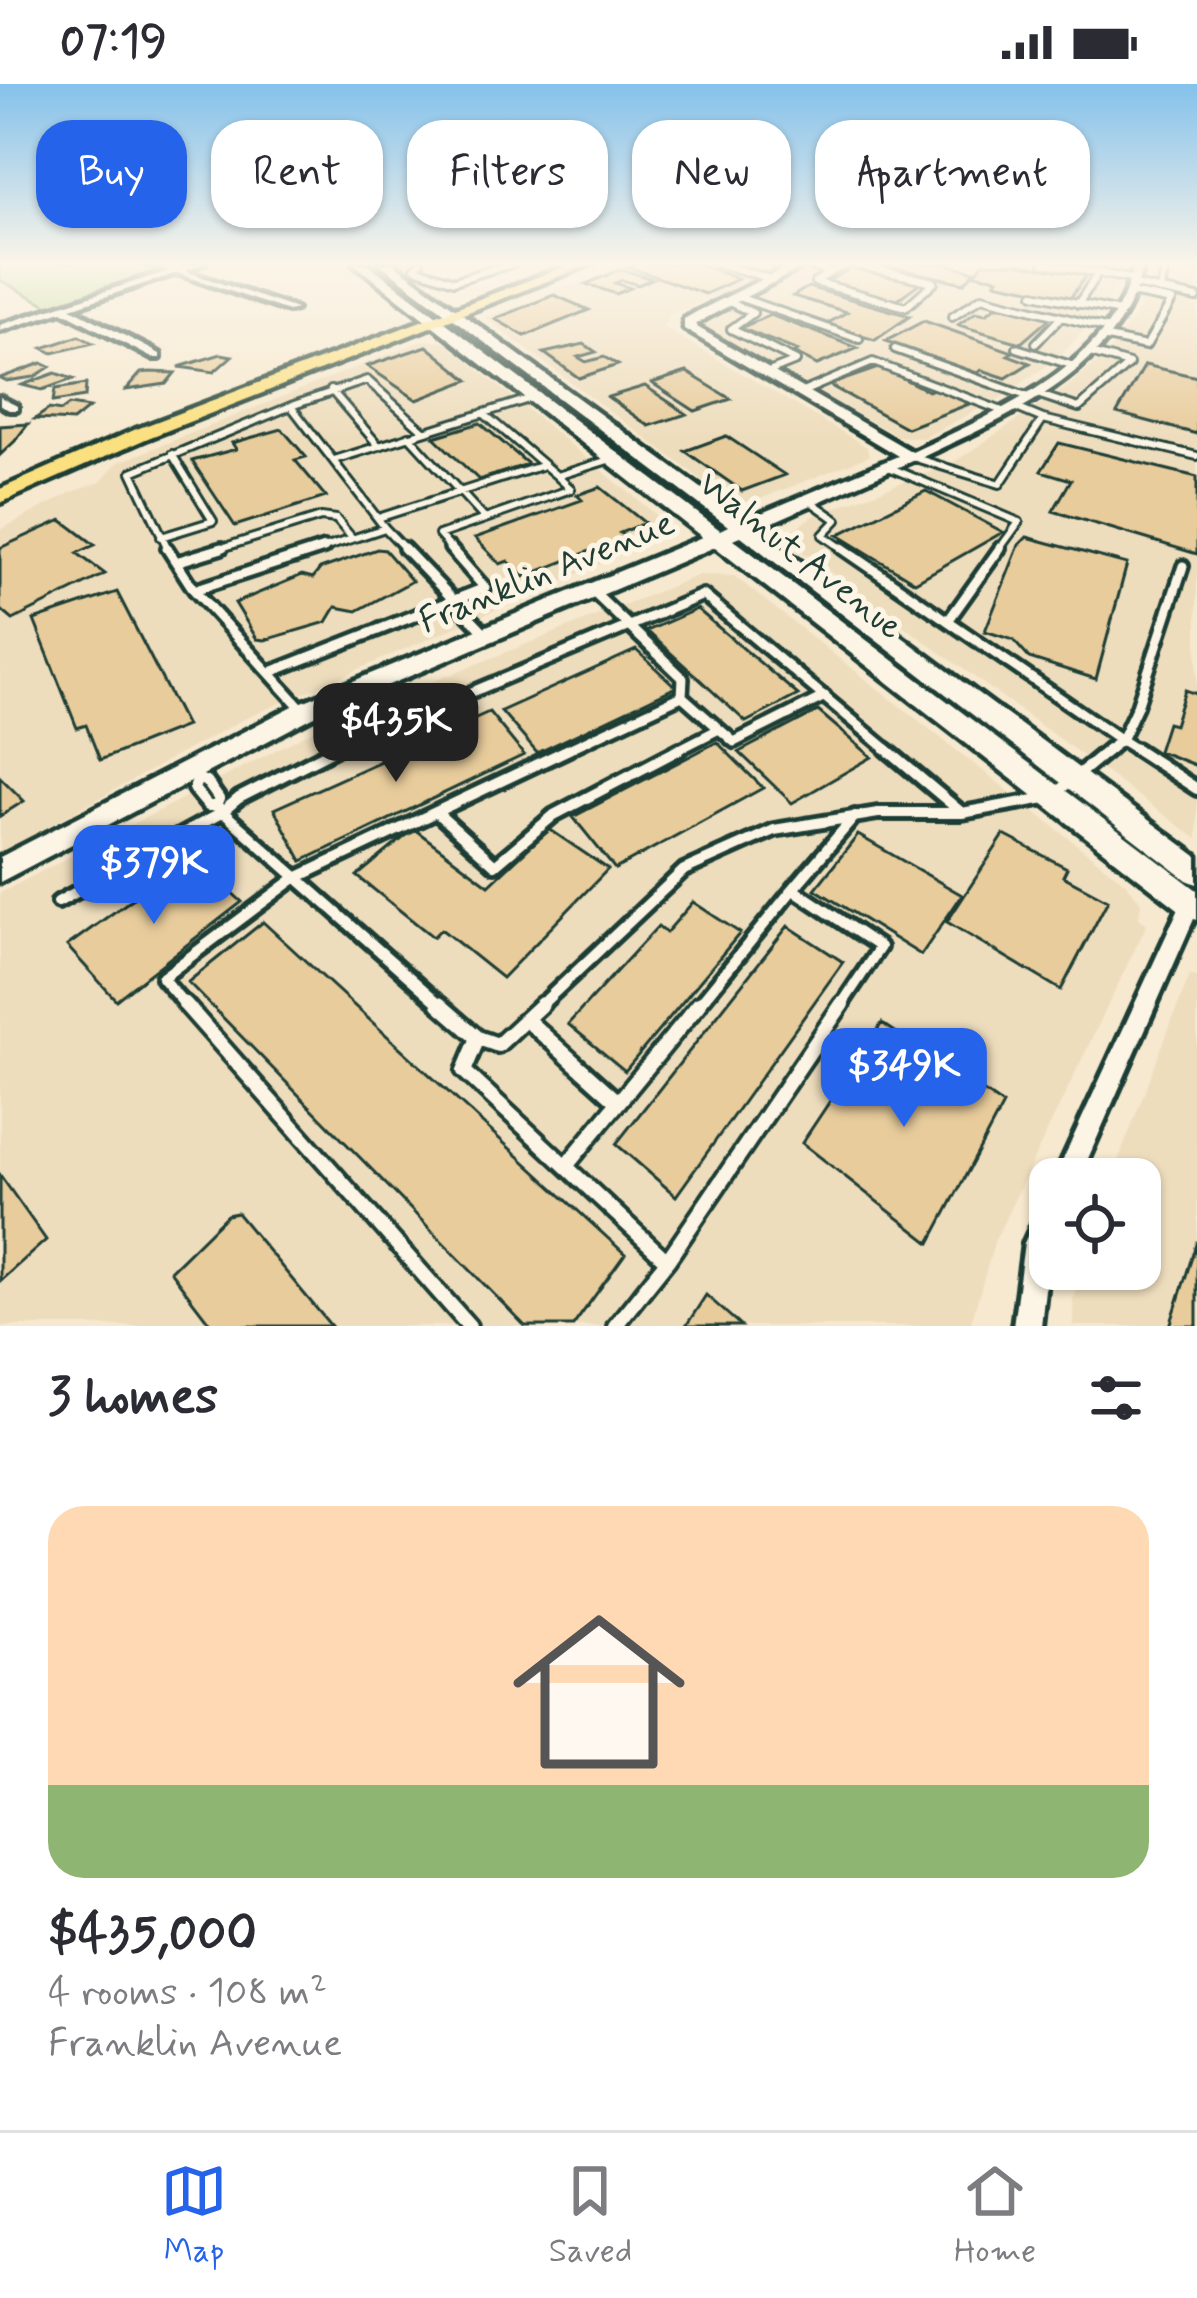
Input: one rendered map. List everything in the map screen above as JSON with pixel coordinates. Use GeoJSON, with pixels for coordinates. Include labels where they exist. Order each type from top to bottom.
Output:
{"type":"FeatureCollection","features":[{"type":"Feature","properties":{"kind":"main road"},"geometry":{"type":"LineString","coordinates":[[0,476],[139,417],[416,321]]}},
{"type":"Feature","properties":{"kind":"main road"},"geometry":{"type":"LineString","coordinates":[[0,497],[417,321]]}},
{"type":"Feature","properties":{"kind":"main road","name":"Walnut Avenue"},"geometry":{"type":"LineString","coordinates":[[432,321],[1194,905]]}},
{"type":"Feature","properties":{"kind":"main road","name":"Walnut Avenue"},"geometry":{"type":"LineString","coordinates":[[464,321],[1197,872]]}},
{"type":"Feature","properties":{"kind":"main road"},"geometry":{"type":"LineString","coordinates":[[691,321],[691,329],[912,457]]}},
{"type":"Feature","properties":{"kind":"main road"},"geometry":{"type":"LineString","coordinates":[[532,398],[555,390]]}},
{"type":"Feature","properties":{"kind":"main road","name":"Franklin Avenue"},"geometry":{"type":"LineString","coordinates":[[0,870],[192,775],[304,711],[912,457]]}},
{"type":"Feature","properties":{"kind":"street"},"geometry":{"type":"LineString","coordinates":[[88,321],[156,356]]}},
{"type":"Feature","properties":{"kind":"street","name":"Franklin Avenue"},"geometry":{"type":"LineString","coordinates":[[912,457],[1031,395],[1087,352],[1114,321]]}},
{"type":"Feature","properties":{"kind":"street"},"geometry":{"type":"LineString","coordinates":[[0,400],[13,408]]}},
{"type":"Feature","properties":{"kind":"street"},"geometry":{"type":"LineString","coordinates":[[1076,1158],[1194,905]]}},
{"type":"Feature","properties":{"kind":"street"},"geometry":{"type":"LineString","coordinates":[[1027,1326],[1031,1290]]}},
{"type":"Feature","properties":{"kind":"lane"},"geometry":{"type":"LineString","coordinates":[[743,321],[731,329],[796,363],[766,373]]}},
{"type":"Feature","properties":{"kind":"lane"},"geometry":{"type":"LineString","coordinates":[[803,321],[860,339]]}},
{"type":"Feature","properties":{"kind":"lane"},"geometry":{"type":"LineString","coordinates":[[1036,344],[1057,321]]}},
{"type":"Feature","properties":{"kind":"lane"},"geometry":{"type":"LineString","coordinates":[[1072,321],[1146,346],[1160,321]]}},
{"type":"Feature","properties":{"kind":"lane"},"geometry":{"type":"LineString","coordinates":[[1017,348],[1071,365]]}},
{"type":"Feature","properties":{"kind":"lane"},"geometry":{"type":"LineString","coordinates":[[895,349],[1079,408],[1129,364],[1087,352]]}},
{"type":"Feature","properties":{"kind":"lane"},"geometry":{"type":"LineString","coordinates":[[800,393],[873,362],[1043,419],[1108,430],[1197,456]]}},
{"type":"Feature","properties":{"kind":"lane"},"geometry":{"type":"LineString","coordinates":[[304,711],[194,590],[161,537],[132,472],[331,390],[367,380],[424,431]]}},
{"type":"Feature","properties":{"kind":"lane"},"geometry":{"type":"LineString","coordinates":[[331,390],[379,446]]}},
{"type":"Feature","properties":{"kind":"lane"},"geometry":{"type":"LineString","coordinates":[[334,460],[532,398]]}},
{"type":"Feature","properties":{"kind":"lane"},"geometry":{"type":"LineString","coordinates":[[291,406],[385,528],[485,633]]}},
{"type":"Feature","properties":{"kind":"lane"},"geometry":{"type":"LineString","coordinates":[[272,672],[484,588],[439,535],[571,489],[483,413]]}},
{"type":"Feature","properties":{"kind":"lane"},"geometry":{"type":"LineString","coordinates":[[912,457],[1000,484],[1043,419]]}},
{"type":"Feature","properties":{"kind":"lane"},"geometry":{"type":"LineString","coordinates":[[409,436],[485,519]]}},
{"type":"Feature","properties":{"kind":"lane"},"geometry":{"type":"LineString","coordinates":[[161,537],[213,521],[172,454]]}},
{"type":"Feature","properties":{"kind":"lane"},"geometry":{"type":"LineString","coordinates":[[557,476],[615,458]]}},
{"type":"Feature","properties":{"kind":"lane"},"geometry":{"type":"LineString","coordinates":[[377,518],[544,465]]}},
{"type":"Feature","properties":{"kind":"lane"},"geometry":{"type":"LineString","coordinates":[[891,468],[1019,522],[948,621]]}},
{"type":"Feature","properties":{"kind":"lane"},"geometry":{"type":"LineString","coordinates":[[810,501],[837,520],[823,536],[1197,789]]}},
{"type":"Feature","properties":{"kind":"lane"},"geometry":{"type":"LineString","coordinates":[[176,562],[321,517],[336,519],[352,538]]}},
{"type":"Feature","properties":{"kind":"lane"},"geometry":{"type":"LineString","coordinates":[[194,590],[385,528]]}},
{"type":"Feature","properties":{"kind":"lane"},"geometry":{"type":"LineString","coordinates":[[192,775],[194,789],[208,806],[219,810],[478,1038],[498,1045],[685,870],[774,830],[855,817],[962,813],[1051,797],[1120,740],[1137,706],[1183,566]]}},
{"type":"Feature","properties":{"kind":"lane"},"geometry":{"type":"LineString","coordinates":[[590,590],[683,678],[682,696]]}},
{"type":"Feature","properties":{"kind":"lane"},"geometry":{"type":"LineString","coordinates":[[58,902],[239,798],[352,741],[703,595],[962,813]]}},
{"type":"Feature","properties":{"kind":"lane"},"geometry":{"type":"LineString","coordinates":[[682,696],[734,742],[825,696]]}},
{"type":"Feature","properties":{"kind":"lane"},"geometry":{"type":"LineString","coordinates":[[469,1326],[162,978],[294,879],[682,696]]}},
{"type":"Feature","properties":{"kind":"lane"},"geometry":{"type":"LineString","coordinates":[[436,812],[495,865],[554,815],[719,729]]}},
{"type":"Feature","properties":{"kind":"lane"},"geometry":{"type":"LineString","coordinates":[[566,1166],[855,817]]}},
{"type":"Feature","properties":{"kind":"lane"},"geometry":{"type":"LineString","coordinates":[[615,1326],[667,1262],[880,947],[793,890]]}},
{"type":"Feature","properties":{"kind":"lane"},"geometry":{"type":"LineString","coordinates":[[528,1021],[618,1102]]}},
{"type":"Feature","properties":{"kind":"lane"},"geometry":{"type":"LineString","coordinates":[[478,1038],[464,1071],[667,1262]]}},
{"type":"Feature","properties":{"kind":"shaded area"},"geometry":{"type":"Polygon","coordinates":[[[489,321],[667,321],[663,327],[867,447],[869,456],[752,502],[730,501],[489,321]]]}},
{"type":"Feature","properties":{"kind":"shaded area"},"geometry":{"type":"Polygon","coordinates":[[[712,321],[1092,321],[1060,356],[1001,398],[923,438],[897,436],[701,327],[712,321]]]}},
{"type":"Feature","properties":{"kind":"shaded area"},"geometry":{"type":"Polygon","coordinates":[[[1132,321],[1197,321],[1197,839],[787,541],[789,532],[815,515],[951,464],[1070,385],[1108,353],[1132,321]]]}},
{"type":"Feature","properties":{"kind":"shaded area"},"geometry":{"type":"Polygon","coordinates":[[[424,340],[445,342],[676,531],[242,720],[0,853],[0,530],[101,482],[117,463],[424,340]]]}},
{"type":"Feature","properties":{"kind":"shaded area"},"geometry":{"type":"Polygon","coordinates":[[[699,575],[734,576],[1126,883],[1141,902],[1139,918],[1147,924],[1034,1158],[1029,1158],[1029,1169],[995,1240],[970,1326],[0,1326],[0,893],[322,726],[699,575]]]}},
{"type":"Feature","properties":{"kind":"shaded area"},"geometry":{"type":"Polygon","coordinates":[[[1190,974],[1197,978],[1197,1326],[1074,1326],[1075,1290],[1161,1290],[1161,1158],[1119,1158],[1190,974]]]}},
{"type":"Feature","properties":{"kind":"building"},"geometry":{"type":"Polygon","coordinates":[[[498,321],[562,321],[525,336],[498,321]]]}},
{"type":"Feature","properties":{"kind":"building"},"geometry":{"type":"Polygon","coordinates":[[[756,321],[786,321],[858,348],[817,365],[794,353],[798,351],[740,328],[756,321]]]}},
{"type":"Feature","properties":{"kind":"building"},"geometry":{"type":"Polygon","coordinates":[[[832,321],[903,321],[875,340],[825,325],[832,321]]]}},
{"type":"Feature","properties":{"kind":"building"},"geometry":{"type":"Polygon","coordinates":[[[924,321],[1013,352],[1008,355],[1030,363],[1006,378],[982,370],[977,373],[886,341],[924,321]]]}},
{"type":"Feature","properties":{"kind":"building"},"geometry":{"type":"Polygon","coordinates":[[[964,321],[1047,321],[1021,343],[958,325],[964,321]]]}},
{"type":"Feature","properties":{"kind":"building"},"geometry":{"type":"Polygon","coordinates":[[[79,336],[93,343],[53,353],[43,348],[79,336]]]}},
{"type":"Feature","properties":{"kind":"building"},"geometry":{"type":"Polygon","coordinates":[[[584,344],[596,352],[578,357],[586,362],[604,357],[618,365],[579,378],[544,353],[584,344]]]}},
{"type":"Feature","properties":{"kind":"building"},"geometry":{"type":"Polygon","coordinates":[[[427,346],[469,380],[417,400],[367,366],[427,346]]]}},
{"type":"Feature","properties":{"kind":"building"},"geometry":{"type":"Polygon","coordinates":[[[221,354],[232,356],[214,372],[179,367],[221,354]]]}},
{"type":"Feature","properties":{"kind":"building"},"geometry":{"type":"Polygon","coordinates":[[[42,363],[50,367],[34,377],[0,378],[42,363]]]}},
{"type":"Feature","properties":{"kind":"building"},"geometry":{"type":"Polygon","coordinates":[[[1145,365],[1197,377],[1197,434],[1117,413],[1145,365]]]}},
{"type":"Feature","properties":{"kind":"building"},"geometry":{"type":"Polygon","coordinates":[[[881,367],[928,391],[936,388],[969,404],[907,428],[829,385],[881,367]]]}},
{"type":"Feature","properties":{"kind":"building"},"geometry":{"type":"Polygon","coordinates":[[[687,372],[731,399],[695,411],[652,383],[687,372]]]}},
{"type":"Feature","properties":{"kind":"building"},"geometry":{"type":"Polygon","coordinates":[[[55,373],[73,379],[42,390],[22,385],[55,373]]]}},
{"type":"Feature","properties":{"kind":"building"},"geometry":{"type":"Polygon","coordinates":[[[141,373],[175,373],[166,384],[126,390],[141,373]]]}},
{"type":"Feature","properties":{"kind":"building"},"geometry":{"type":"Polygon","coordinates":[[[86,384],[85,397],[53,402],[55,389],[86,384]]]}},
{"type":"Feature","properties":{"kind":"building"},"geometry":{"type":"Polygon","coordinates":[[[645,386],[687,414],[649,426],[608,397],[645,386]]]}},
{"type":"Feature","properties":{"kind":"building"},"geometry":{"type":"Polygon","coordinates":[[[69,405],[89,408],[73,421],[35,419],[49,409],[61,411],[69,405]]]}},
{"type":"Feature","properties":{"kind":"building"},"geometry":{"type":"Polygon","coordinates":[[[480,423],[528,464],[479,480],[434,437],[480,423]]]}},
{"type":"Feature","properties":{"kind":"building"},"geometry":{"type":"Polygon","coordinates":[[[28,424],[15,441],[0,455],[0,426],[28,424]]]}},
{"type":"Feature","properties":{"kind":"building"},"geometry":{"type":"Polygon","coordinates":[[[282,429],[306,457],[295,460],[326,497],[235,526],[192,461],[282,429]]]}},
{"type":"Feature","properties":{"kind":"building"},"geometry":{"type":"Polygon","coordinates":[[[726,436],[785,475],[742,491],[685,451],[726,436]]]}},
{"type":"Feature","properties":{"kind":"building"},"geometry":{"type":"Polygon","coordinates":[[[1059,443],[1197,477],[1197,554],[1053,511],[1071,480],[1041,471],[1059,443]]]}},
{"type":"Feature","properties":{"kind":"building"},"geometry":{"type":"Polygon","coordinates":[[[600,487],[645,523],[620,533],[626,537],[524,577],[508,561],[500,564],[475,538],[582,500],[577,495],[600,487]]]}},
{"type":"Feature","properties":{"kind":"building"},"geometry":{"type":"Polygon","coordinates":[[[926,491],[1003,532],[915,582],[838,535],[926,491]]]}},
{"type":"Feature","properties":{"kind":"building"},"geometry":{"type":"Polygon","coordinates":[[[62,520],[95,545],[77,553],[105,574],[13,620],[0,609],[0,548],[62,520]]]}},
{"type":"Feature","properties":{"kind":"building"},"geometry":{"type":"Polygon","coordinates":[[[1027,537],[1127,564],[1096,679],[1029,658],[1013,640],[985,631],[1019,545],[1027,537]]]}},
{"type":"Feature","properties":{"kind":"building"},"geometry":{"type":"Polygon","coordinates":[[[385,550],[412,581],[357,611],[336,607],[327,622],[265,640],[257,639],[235,603],[302,575],[313,578],[320,569],[385,550]]]}},
{"type":"Feature","properties":{"kind":"building"},"geometry":{"type":"Polygon","coordinates":[[[117,592],[186,726],[100,760],[86,725],[77,728],[34,620],[117,592]]]}},
{"type":"Feature","properties":{"kind":"building"},"geometry":{"type":"Polygon","coordinates":[[[697,609],[798,695],[746,722],[647,631],[697,609]]]}},
{"type":"Feature","properties":{"kind":"building"},"geometry":{"type":"Polygon","coordinates":[[[636,650],[676,687],[537,753],[501,711],[636,650]]]}},
{"type":"Feature","properties":{"kind":"building"},"geometry":{"type":"Polygon","coordinates":[[[1185,690],[1197,694],[1197,766],[1158,751],[1167,723],[1174,725],[1185,690]]]}},
{"type":"Feature","properties":{"kind":"building"},"geometry":{"type":"Polygon","coordinates":[[[818,711],[872,757],[792,803],[739,752],[818,711]]]}},
{"type":"Feature","properties":{"kind":"building"},"geometry":{"type":"Polygon","coordinates":[[[489,712],[524,755],[302,861],[274,809],[489,712]]]}},
{"type":"Feature","properties":{"kind":"building"},"geometry":{"type":"Polygon","coordinates":[[[717,742],[763,788],[615,869],[573,817],[717,742]]]}},
{"type":"Feature","properties":{"kind":"building"},"geometry":{"type":"Polygon","coordinates":[[[0,777],[24,801],[0,816],[0,777]]]}},
{"type":"Feature","properties":{"kind":"building"},"geometry":{"type":"Polygon","coordinates":[[[414,829],[489,885],[549,829],[608,869],[502,978],[441,929],[433,937],[357,876],[414,829]]]}},
{"type":"Feature","properties":{"kind":"building"},"geometry":{"type":"Polygon","coordinates":[[[858,835],[962,895],[921,955],[815,889],[858,835]]]}},
{"type":"Feature","properties":{"kind":"building"},"geometry":{"type":"Polygon","coordinates":[[[1004,835],[1067,868],[1063,876],[1108,900],[1061,990],[947,922],[1004,835]]]}},
{"type":"Feature","properties":{"kind":"building"},"geometry":{"type":"Polygon","coordinates":[[[192,856],[242,902],[116,1000],[67,946],[192,856]]]}},
{"type":"Feature","properties":{"kind":"building"},"geometry":{"type":"Polygon","coordinates":[[[693,902],[740,933],[625,1071],[568,1024],[658,926],[666,933],[693,902]]]}},
{"type":"Feature","properties":{"kind":"building"},"geometry":{"type":"Polygon","coordinates":[[[263,922],[625,1254],[573,1326],[525,1326],[188,982],[263,922]]]}},
{"type":"Feature","properties":{"kind":"building"},"geometry":{"type":"Polygon","coordinates":[[[788,926],[843,962],[676,1196],[616,1144],[788,926]]]}},
{"type":"Feature","properties":{"kind":"building"},"geometry":{"type":"Polygon","coordinates":[[[882,1023],[1003,1105],[930,1243],[802,1143],[882,1023]]]}},
{"type":"Feature","properties":{"kind":"building"},"geometry":{"type":"Polygon","coordinates":[[[0,1175],[46,1240],[0,1281],[0,1175]]]}},
{"type":"Feature","properties":{"kind":"building"},"geometry":{"type":"Polygon","coordinates":[[[237,1213],[331,1326],[212,1326],[170,1271],[227,1215],[237,1213]]]}},
{"type":"Feature","properties":{"kind":"building"},"geometry":{"type":"Polygon","coordinates":[[[1197,1241],[1197,1326],[1170,1326],[1197,1241]]]}},
{"type":"Feature","properties":{"kind":"building"},"geometry":{"type":"Polygon","coordinates":[[[706,1295],[741,1326],[686,1326],[706,1295]]]}}]}
